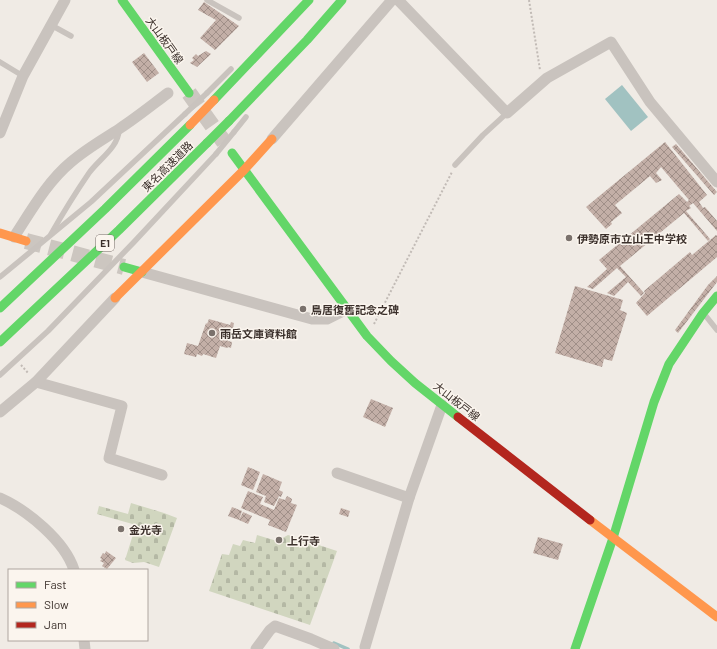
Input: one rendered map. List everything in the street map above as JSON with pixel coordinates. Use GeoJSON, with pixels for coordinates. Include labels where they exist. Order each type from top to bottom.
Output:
{"type":"FeatureCollection","features":[{"type":"Feature","properties":{"kind":"main road","name":"大山板戸線"},"geometry":{"type":"LineString","coordinates":[[122,0],[189,93]]}},
{"type":"Feature","properties":{"kind":"main road","name":"東名高速道路"},"geometry":{"type":"LineString","coordinates":[[0,308],[105,209],[190,125],[309,0]]}},
{"type":"Feature","properties":{"kind":"main road","name":"東名高速道路"},"geometry":{"type":"LineString","coordinates":[[0,342],[119,230],[229,121],[307,40],[342,0]]}},
{"type":"Feature","properties":{"kind":"main road"},"geometry":{"type":"LineString","coordinates":[[115,298],[244,170],[272,138]]}},
{"type":"Feature","properties":{"kind":"main road","name":"大山板戸線"},"geometry":{"type":"LineString","coordinates":[[232,153],[347,309],[368,336],[391,361],[442,405],[717,617]]}},
{"type":"Feature","properties":{"kind":"main road"},"geometry":{"type":"LineString","coordinates":[[0,233],[26,241]]}},
{"type":"Feature","properties":{"kind":"main road"},"geometry":{"type":"LineString","coordinates":[[124,267],[142,272]]}},
{"type":"Feature","properties":{"kind":"main road"},"geometry":{"type":"LineString","coordinates":[[575,649],[613,538],[654,402],[669,364],[703,313],[717,296]]}},
{"type":"Feature","properties":{"kind":"street"},"geometry":{"type":"LineString","coordinates":[[0,133],[23,76],[65,0]]}},
{"type":"Feature","properties":{"kind":"street"},"geometry":{"type":"LineString","coordinates":[[272,138],[392,0]]}},
{"type":"Feature","properties":{"kind":"street"},"geometry":{"type":"LineString","coordinates":[[398,0],[507,113],[547,78],[611,42],[650,102],[717,182]]}},
{"type":"Feature","properties":{"kind":"street"},"geometry":{"type":"LineString","coordinates":[[14,238],[40,197],[70,162],[92,145],[119,129],[168,93]]}},
{"type":"Feature","properties":{"kind":"street"},"geometry":{"type":"LineString","coordinates":[[142,272],[312,319],[327,319],[347,309]]}},
{"type":"Feature","properties":{"kind":"street"},"geometry":{"type":"LineString","coordinates":[[0,412],[115,298]]}},
{"type":"Feature","properties":{"kind":"street"},"geometry":{"type":"LineString","coordinates":[[33,378],[122,406],[108,458],[162,475]]}},
{"type":"Feature","properties":{"kind":"street"},"geometry":{"type":"LineString","coordinates":[[365,647],[409,498],[442,405]]}},
{"type":"Feature","properties":{"kind":"street"},"geometry":{"type":"LineString","coordinates":[[337,473],[409,498]]}},
{"type":"Feature","properties":{"kind":"street"},"geometry":{"type":"LineString","coordinates":[[0,498],[11,503],[38,522],[60,546],[72,562],[74,569]]}},
{"type":"Feature","properties":{"kind":"street"},"geometry":{"type":"LineString","coordinates":[[256,649],[270,630],[275,626],[334,649]]}},
{"type":"Feature","properties":{"kind":"lane"},"geometry":{"type":"LineString","coordinates":[[207,0],[239,18]]}},
{"type":"Feature","properties":{"kind":"lane"},"geometry":{"type":"LineString","coordinates":[[248,54],[295,15]]}},
{"type":"Feature","properties":{"kind":"lane"},"geometry":{"type":"LineString","coordinates":[[51,25],[71,36]]}},
{"type":"Feature","properties":{"kind":"lane"},"geometry":{"type":"LineString","coordinates":[[263,95],[307,40]]}},
{"type":"Feature","properties":{"kind":"lane"},"geometry":{"type":"LineString","coordinates":[[0,62],[23,76]]}},
{"type":"Feature","properties":{"kind":"lane"},"geometry":{"type":"LineString","coordinates":[[0,277],[91,202],[236,64]]}},
{"type":"Feature","properties":{"kind":"lane"},"geometry":{"type":"LineString","coordinates":[[0,375],[48,331],[134,242],[216,154],[249,113]]}},
{"type":"Feature","properties":{"kind":"lane"},"geometry":{"type":"LineString","coordinates":[[455,165],[483,135],[507,113]]}},
{"type":"Feature","properties":{"kind":"lane"},"geometry":{"type":"LineString","coordinates":[[47,239],[90,171],[111,148],[118,137],[119,129]]}},
{"type":"Feature","properties":{"kind":"lane"},"geometry":{"type":"LineString","coordinates":[[703,313],[717,330]]}},
{"type":"Feature","properties":{"kind":"path"},"geometry":{"type":"LineString","coordinates":[[529,0],[542,83]]}},
{"type":"Feature","properties":{"kind":"path"},"geometry":{"type":"LineString","coordinates":[[368,336],[455,165]]}},
{"type":"Feature","properties":{"kind":"path"},"geometry":{"type":"LineString","coordinates":[[20,364],[33,378]]}},
{"type":"Feature","properties":{"kind":"green space"},"geometry":{"type":"Polygon","coordinates":[[[131,503],[177,518],[159,567],[144,562],[133,563],[125,560],[136,525],[97,514],[99,506],[128,514],[131,503]]]}},
{"type":"Feature","properties":{"kind":"green space"},"geometry":{"type":"Polygon","coordinates":[[[257,535],[277,541],[288,535],[337,551],[310,625],[209,591],[222,554],[229,555],[233,544],[240,546],[243,540],[255,543],[257,535]]]}},
{"type":"Feature","properties":{"kind":"water"},"geometry":{"type":"Polygon","coordinates":[[[622,85],[648,117],[631,131],[605,99],[622,85]]]}},
{"type":"Feature","properties":{"kind":"building"},"geometry":{"type":"Polygon","coordinates":[[[204,2],[239,26],[215,50],[200,38],[216,20],[198,10],[204,2]]]}},
{"type":"Feature","properties":{"kind":"building"},"geometry":{"type":"Polygon","coordinates":[[[206,51],[211,54],[197,67],[190,63],[194,60],[192,58],[196,54],[198,56],[206,51]]]}},
{"type":"Feature","properties":{"kind":"building"},"geometry":{"type":"Polygon","coordinates":[[[144,53],[159,73],[147,82],[132,62],[144,53]]]}},
{"type":"Feature","properties":{"kind":"building"},"geometry":{"type":"Polygon","coordinates":[[[665,142],[707,195],[699,202],[703,208],[705,207],[717,221],[717,231],[693,203],[689,206],[691,208],[686,211],[710,239],[708,241],[684,213],[620,266],[644,293],[641,296],[628,282],[614,296],[607,293],[626,277],[617,268],[593,289],[587,287],[607,269],[599,260],[679,194],[687,202],[689,200],[661,167],[656,173],[662,180],[656,183],[650,176],[615,205],[622,213],[611,222],[612,224],[606,229],[586,207],[665,142]]]}},
{"type":"Feature","properties":{"kind":"building"},"geometry":{"type":"Polygon","coordinates":[[[676,144],[717,192],[714,195],[672,147],[676,144]]]}},
{"type":"Feature","properties":{"kind":"building"},"geometry":{"type":"Polygon","coordinates":[[[716,235],[717,257],[647,316],[636,303],[645,293],[644,291],[690,252],[692,255],[716,235]]]}},
{"type":"Feature","properties":{"kind":"building"},"geometry":{"type":"Polygon","coordinates":[[[717,276],[717,282],[678,333],[675,330],[708,285],[717,276]]]}},
{"type":"Feature","properties":{"kind":"building"},"geometry":{"type":"Polygon","coordinates":[[[575,286],[623,300],[620,310],[627,313],[612,361],[604,359],[602,367],[555,353],[575,286]]]}},
{"type":"Feature","properties":{"kind":"building"},"geometry":{"type":"Polygon","coordinates":[[[209,319],[230,325],[231,322],[234,323],[233,328],[238,329],[235,339],[229,337],[228,341],[232,342],[231,348],[220,346],[216,358],[203,354],[202,356],[197,354],[196,357],[184,354],[187,343],[198,346],[206,323],[207,324],[209,319]]]}},
{"type":"Feature","properties":{"kind":"building"},"geometry":{"type":"Polygon","coordinates":[[[371,399],[393,408],[385,427],[363,417],[371,399]]]}},
{"type":"Feature","properties":{"kind":"building"},"geometry":{"type":"Polygon","coordinates":[[[248,467],[260,472],[253,490],[241,485],[248,467]]]}},
{"type":"Feature","properties":{"kind":"building"},"geometry":{"type":"Polygon","coordinates":[[[263,474],[282,482],[279,490],[283,492],[281,497],[279,496],[274,506],[264,502],[266,496],[256,492],[263,474]]]}},
{"type":"Feature","properties":{"kind":"building"},"geometry":{"type":"Polygon","coordinates":[[[248,491],[263,497],[260,504],[274,510],[279,498],[285,500],[287,496],[292,499],[291,503],[297,505],[286,532],[268,525],[270,520],[241,508],[248,491]]]}},
{"type":"Feature","properties":{"kind":"building"},"geometry":{"type":"Polygon","coordinates":[[[232,507],[242,511],[239,520],[228,516],[232,507]]]}},
{"type":"Feature","properties":{"kind":"building"},"geometry":{"type":"Polygon","coordinates":[[[341,508],[350,511],[348,517],[339,514],[341,508]]]}},
{"type":"Feature","properties":{"kind":"building"},"geometry":{"type":"Polygon","coordinates":[[[243,512],[252,516],[248,524],[239,520],[243,512]]]}},
{"type":"Feature","properties":{"kind":"building"},"geometry":{"type":"Polygon","coordinates":[[[538,537],[563,544],[558,560],[533,553],[538,537]]]}},
{"type":"Feature","properties":{"kind":"building"},"geometry":{"type":"Polygon","coordinates":[[[106,551],[116,558],[107,569],[102,566],[104,563],[100,561],[103,553],[105,554],[106,551]]]}},
{"type":"Feature","properties":{"kind":"waterway"},"geometry":{"type":"LineString","coordinates":[[334,643],[348,649]]}},
{"type":"Feature","properties":{"kind":"tunnel"},"geometry":{"type":"LineString","coordinates":[[189,93],[224,142]]}},
{"type":"Feature","properties":{"kind":"tunnel"},"geometry":{"type":"LineString","coordinates":[[26,241],[124,267]]}},
{"type":"Feature","properties":{"kind":"traffic: fast"},"geometry":{"type":"LineString","coordinates":[[122,0],[189,93]]}},
{"type":"Feature","properties":{"kind":"traffic: fast"},"geometry":{"type":"LineString","coordinates":[[214,100],[309,0]]}},
{"type":"Feature","properties":{"kind":"traffic: fast"},"geometry":{"type":"LineString","coordinates":[[229,121],[307,40],[342,0]]}},
{"type":"Feature","properties":{"kind":"traffic: fast"},"geometry":{"type":"LineString","coordinates":[[207,143],[229,121]]}},
{"type":"Feature","properties":{"kind":"traffic: fast"},"geometry":{"type":"LineString","coordinates":[[0,308],[105,209],[190,125]]}},
{"type":"Feature","properties":{"kind":"traffic: fast"},"geometry":{"type":"LineString","coordinates":[[0,342],[119,230],[207,143]]}},
{"type":"Feature","properties":{"kind":"traffic: fast"},"geometry":{"type":"LineString","coordinates":[[232,153],[367,336],[415,383],[458,417]]}},
{"type":"Feature","properties":{"kind":"traffic: fast"},"geometry":{"type":"LineString","coordinates":[[124,267],[142,272]]}},
{"type":"Feature","properties":{"kind":"traffic: fast"},"geometry":{"type":"LineString","coordinates":[[575,649],[613,538],[654,402],[669,364],[703,313],[717,296]]}},
{"type":"Feature","properties":{"kind":"traffic: slow"},"geometry":{"type":"LineString","coordinates":[[190,125],[214,100]]}},
{"type":"Feature","properties":{"kind":"traffic: slow"},"geometry":{"type":"LineString","coordinates":[[115,298],[244,170],[272,139]]}},
{"type":"Feature","properties":{"kind":"traffic: slow"},"geometry":{"type":"LineString","coordinates":[[0,233],[26,241]]}},
{"type":"Feature","properties":{"kind":"traffic: slow"},"geometry":{"type":"LineString","coordinates":[[590,520],[717,617]]}},
{"type":"Feature","properties":{"kind":"traffic: jam"},"geometry":{"type":"LineString","coordinates":[[458,417],[590,520]]}},
{"type":"Feature","properties":{"kind":"place","name":"伊勢原市立山王中学校"},"geometry":{"type":"Point","coordinates":[569,238]}},
{"type":"Feature","properties":{"kind":"place","name":"鳥居復舊記念之碑"},"geometry":{"type":"Point","coordinates":[303,309]}},
{"type":"Feature","properties":{"kind":"place","name":"雨岳文庫資料館"},"geometry":{"type":"Point","coordinates":[212,333]}},
{"type":"Feature","properties":{"kind":"place","name":"金光寺"},"geometry":{"type":"Point","coordinates":[121,529]}},
{"type":"Feature","properties":{"kind":"place","name":"上行寺"},"geometry":{"type":"Point","coordinates":[279,540]}}]}
